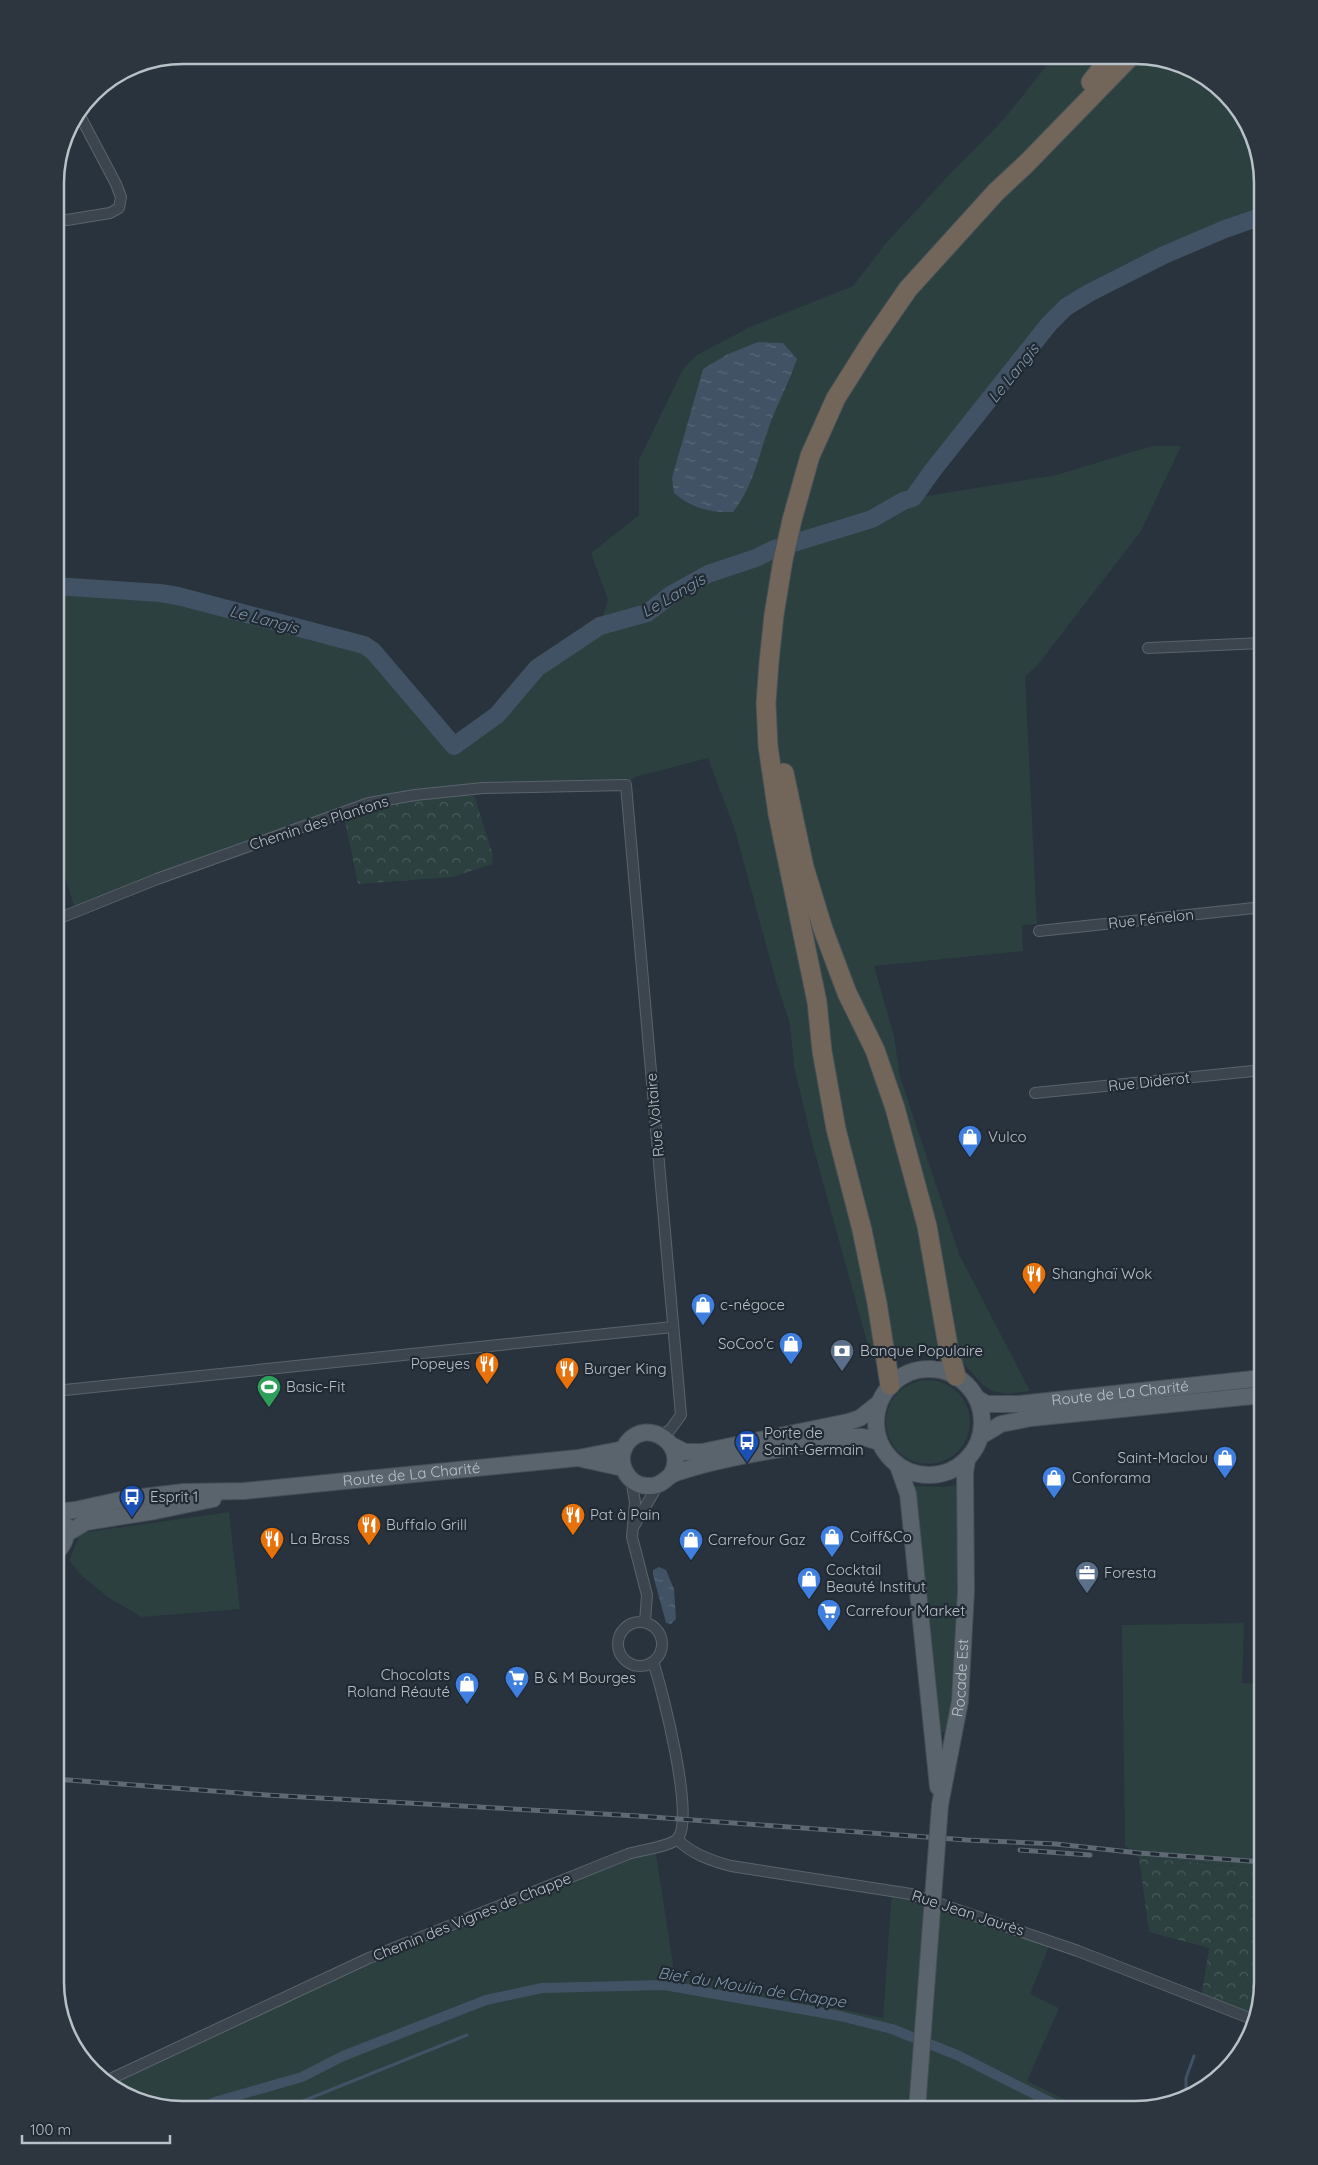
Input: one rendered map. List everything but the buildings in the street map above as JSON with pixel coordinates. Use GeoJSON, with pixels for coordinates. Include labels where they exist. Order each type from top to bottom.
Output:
{"type":"FeatureCollection","features":[{"type":"Feature","properties":{"kind":"highway"},"geometry":{"type":"LineString","coordinates":[[1026,164],[1105,64]]}},
{"type":"Feature","properties":{"kind":"highway"},"geometry":{"type":"LineString","coordinates":[[890,1385],[878,1303],[862,1230],[836,1129],[822,1051],[818,1002],[778,814],[768,746],[766,703],[769,662],[783,560],[810,456],[836,398],[870,344],[908,289],[996,192],[1026,164],[1123,64]]}},
{"type":"Feature","properties":{"kind":"highway"},"geometry":{"type":"LineString","coordinates":[[769,662],[788,793],[804,867],[833,956],[847,993],[874,1050],[895,1108],[927,1226],[948,1346],[956,1376]]}},
{"type":"Feature","properties":{"kind":"main road"},"geometry":{"type":"LineString","coordinates":[[922,1369],[940,1369],[956,1376],[969,1386],[978,1399],[982,1411],[983,1424],[976,1449],[967,1460],[955,1469],[933,1475],[911,1473],[898,1466],[887,1455],[879,1442],[875,1422],[879,1403],[890,1385],[905,1374],[922,1369]]}},
{"type":"Feature","properties":{"kind":"main road","name":"Route de La Charité"},"geometry":{"type":"LineString","coordinates":[[978,1399],[987,1404],[1020,1404],[1254,1379]]}},
{"type":"Feature","properties":{"kind":"main road","name":"Route de La Charité"},"geometry":{"type":"LineString","coordinates":[[981,1436],[1001,1424],[1031,1418],[1254,1396]]}},
{"type":"Feature","properties":{"kind":"main road"},"geometry":{"type":"LineString","coordinates":[[879,1403],[860,1418],[848,1422],[702,1452],[685,1452],[649,1432],[631,1439],[624,1449],[622,1458],[627,1473],[644,1486],[702,1466],[849,1437],[863,1437],[879,1442]]}},
{"type":"Feature","properties":{"kind":"main road"},"geometry":{"type":"LineString","coordinates":[[664,1480],[676,1462],[666,1440]]}},
{"type":"Feature","properties":{"kind":"main road","name":"Route de La Charité"},"geometry":{"type":"LineString","coordinates":[[64,1511],[125,1499],[184,1492],[244,1491],[578,1458],[624,1449]]}},
{"type":"Feature","properties":{"kind":"main road","name":"Route de La Charité"},"geometry":{"type":"LineString","coordinates":[[578,1458],[627,1473]]}},
{"type":"Feature","properties":{"kind":"main road","name":"Rocade Est"},"geometry":{"type":"LineString","coordinates":[[918,2101],[940,1806],[960,1701],[966,1591],[965,1473],[967,1460]]}},
{"type":"Feature","properties":{"kind":"main road","name":"Rocade Est"},"geometry":{"type":"LineString","coordinates":[[898,1466],[908,1494],[940,1806]]}},
{"type":"Feature","properties":{"kind":"main road","name":"Route de La Charité"},"geometry":{"type":"LineString","coordinates":[[66,1534],[86,1522],[179,1506],[244,1491]]}},
{"type":"Feature","properties":{"kind":"main road"},"geometry":{"type":"LineString","coordinates":[[64,1522],[66,1534],[64,1543]]}},
{"type":"Feature","properties":{"kind":"street"},"geometry":{"type":"LineString","coordinates":[[64,220],[110,213],[119,208],[121,197],[82,120]]}},
{"type":"Feature","properties":{"kind":"street"},"geometry":{"type":"LineString","coordinates":[[1148,648],[1254,643]]}},
{"type":"Feature","properties":{"kind":"street","name":"Chemin des Plantons"},"geometry":{"type":"LineString","coordinates":[[64,916],[157,879],[369,803],[407,796],[483,788],[626,785]]}},
{"type":"Feature","properties":{"kind":"street","name":"Rue Voltaire"},"geometry":{"type":"LineString","coordinates":[[626,785],[681,1415],[670,1430],[666,1440]]}},
{"type":"Feature","properties":{"kind":"street","name":"Rue Fénelon"},"geometry":{"type":"LineString","coordinates":[[1039,931],[1254,908]]}},
{"type":"Feature","properties":{"kind":"street","name":"Rue Diderot"},"geometry":{"type":"LineString","coordinates":[[1035,1093],[1254,1071]]}},
{"type":"Feature","properties":{"kind":"street"},"geometry":{"type":"LineString","coordinates":[[64,1390],[674,1327]]}},
{"type":"Feature","properties":{"kind":"street"},"geometry":{"type":"LineString","coordinates":[[627,1473],[635,1494],[632,1537],[648,1595],[645,1622]]}},
{"type":"Feature","properties":{"kind":"street"},"geometry":{"type":"LineString","coordinates":[[634,1526],[664,1480]]}},
{"type":"Feature","properties":{"kind":"street"},"geometry":{"type":"LineString","coordinates":[[637,1621],[645,1622],[652,1624],[661,1635],[661,1650],[653,1662],[639,1666],[625,1661],[618,1648],[618,1641],[624,1628],[637,1621]]}},
{"type":"Feature","properties":{"kind":"street"},"geometry":{"type":"LineString","coordinates":[[653,1662],[666,1706],[679,1774],[682,1809],[681,1832],[677,1839]]}},
{"type":"Feature","properties":{"kind":"street","name":"Rue Jean Jaurès"},"geometry":{"type":"LineString","coordinates":[[677,1839],[702,1856],[731,1866],[912,1894],[1078,1951],[1248,2019]]}},
{"type":"Feature","properties":{"kind":"street","name":"Chemin des Vignes de Chappe"},"geometry":{"type":"LineString","coordinates":[[113,2078],[369,1958],[628,1854],[666,1844],[677,1839]]}},
{"type":"Feature","properties":{"kind":"green space"},"geometry":{"type":"Polygon","coordinates":[[[1048,64],[1143,64],[1158,66],[1188,76],[1214,93],[1225,104],[1242,130],[1248,145],[1252,160],[1254,183],[1254,219],[1225,229],[1164,255],[1089,293],[1066,307],[1049,324],[933,470],[914,498],[1056,475],[1152,446],[1181,446],[1141,531],[1040,662],[1025,677],[1037,924],[1022,925],[1023,951],[874,966],[894,1036],[900,1077],[959,1254],[1030,1391],[1007,1394],[992,1391],[984,1386],[948,1346],[879,1359],[870,1353],[813,1146],[794,1066],[790,1024],[775,978],[735,830],[708,758],[635,777],[626,785],[392,798],[76,912],[64,874],[64,587],[160,593],[178,596],[364,645],[373,651],[454,746],[497,715],[537,668],[600,626],[608,600],[591,553],[639,515],[639,460],[683,369],[697,355],[750,327],[853,286],[887,242],[1004,119],[1048,64]]]}},
{"type":"Feature","properties":{"kind":"green space"},"geometry":{"type":"Polygon","coordinates":[[[474,795],[493,855],[492,864],[453,877],[358,884],[344,816],[393,802],[474,795]]]}},
{"type":"Feature","properties":{"kind":"green space"},"geometry":{"type":"Polygon","coordinates":[[[928,1380],[944,1383],[958,1392],[967,1406],[970,1422],[967,1438],[958,1452],[944,1461],[928,1464],[912,1461],[898,1452],[889,1438],[886,1422],[889,1406],[898,1392],[912,1383],[928,1380]]]}},
{"type":"Feature","properties":{"kind":"green space"},"geometry":{"type":"Polygon","coordinates":[[[960,1484],[963,1566],[951,1733],[936,1732],[912,1486],[945,1487],[960,1484]]]}},
{"type":"Feature","properties":{"kind":"green space"},"geometry":{"type":"Polygon","coordinates":[[[229,1512],[240,1609],[142,1617],[109,1598],[81,1575],[69,1560],[81,1533],[229,1512]]]}},
{"type":"Feature","properties":{"kind":"green space"},"geometry":{"type":"Polygon","coordinates":[[[1244,1623],[1242,1683],[1254,1684],[1254,1867],[1139,1858],[1125,1845],[1122,1625],[1244,1623]]]}},
{"type":"Feature","properties":{"kind":"green space"},"geometry":{"type":"Polygon","coordinates":[[[655,1847],[675,1978],[706,1978],[752,1990],[883,2018],[892,1890],[1051,1941],[1030,1994],[1059,2008],[1027,2081],[1068,2101],[175,2101],[145,2095],[130,2089],[113,2078],[369,1958],[655,1847]]]}},
{"type":"Feature","properties":{"kind":"green space"},"geometry":{"type":"Polygon","coordinates":[[[1139,1858],[1254,1867],[1254,1982],[1249,2018],[1201,1999],[1209,1948],[1149,1932],[1139,1858]]]}},
{"type":"Feature","properties":{"kind":"water"},"geometry":{"type":"Polygon","coordinates":[[[758,342],[783,343],[797,359],[768,428],[752,478],[741,501],[733,512],[717,512],[694,506],[674,493],[672,478],[703,369],[728,354],[758,342]]]}},
{"type":"Feature","properties":{"kind":"water"},"geometry":{"type":"Polygon","coordinates":[[[659,1567],[666,1570],[674,1589],[676,1619],[671,1624],[666,1623],[653,1575],[653,1570],[659,1567]]]}},
{"type":"Feature","properties":{"kind":"waterway","name":"Le Langis"},"geometry":{"type":"LineString","coordinates":[[64,587],[160,593],[178,596],[364,645],[373,651],[454,746],[497,715],[537,668],[600,626],[647,613],[672,594],[708,574],[756,558],[774,549],[872,519],[903,501],[913,498],[1049,324],[1066,307],[1089,293],[1164,255],[1225,229],[1254,219]]}},
{"type":"Feature","properties":{"kind":"waterway","name":"Bief du Moulin de Chappe"},"geometry":{"type":"LineString","coordinates":[[218,2101],[302,2077],[343,2056],[486,2000],[542,1988],[664,1985],[840,2016],[892,2029],[957,2055],[1048,2101]]}},
{"type":"Feature","properties":{"kind":"waterway"},"geometry":{"type":"LineString","coordinates":[[303,2101],[467,2035]]}},
{"type":"Feature","properties":{"kind":"waterway"},"geometry":{"type":"LineString","coordinates":[[1186,2090],[1186,2078],[1194,2056]]}},
{"type":"Feature","properties":{"kind":"railway"},"geometry":{"type":"LineString","coordinates":[[64,1780],[266,1795],[638,1816],[967,1840],[1056,1844],[1139,1853],[1254,1861]]}},
{"type":"Feature","properties":{"kind":"railway"},"geometry":{"type":"LineString","coordinates":[[1020,1850],[1090,1855]]}},
{"type":"Feature","properties":{"kind":"place","name":"Vulco"},"geometry":{"type":"Point","coordinates":[970,1158]}},
{"type":"Feature","properties":{"kind":"place","name":"Shanghaï Wok"},"geometry":{"type":"Point","coordinates":[1034,1295]}},
{"type":"Feature","properties":{"kind":"place","name":"c-négoce"},"geometry":{"type":"Point","coordinates":[703,1326]}},
{"type":"Feature","properties":{"kind":"place","name":"SoCoo'c"},"geometry":{"type":"Point","coordinates":[791,1365]}},
{"type":"Feature","properties":{"kind":"place","name":"Banque Populaire"},"geometry":{"type":"Point","coordinates":[842,1372]}},
{"type":"Feature","properties":{"kind":"place","name":"Popeyes"},"geometry":{"type":"Point","coordinates":[487,1385]}},
{"type":"Feature","properties":{"kind":"place","name":"Burger King"},"geometry":{"type":"Point","coordinates":[567,1390]}},
{"type":"Feature","properties":{"kind":"place","name":"Basic-Fit"},"geometry":{"type":"Point","coordinates":[269,1408]}},
{"type":"Feature","properties":{"kind":"place","name":"Porte de Saint-Germain"},"geometry":{"type":"Point","coordinates":[747,1463]}},
{"type":"Feature","properties":{"kind":"place","name":"Saint-Maclou"},"geometry":{"type":"Point","coordinates":[1225,1479]}},
{"type":"Feature","properties":{"kind":"place","name":"Conforama"},"geometry":{"type":"Point","coordinates":[1054,1499]}},
{"type":"Feature","properties":{"kind":"place","name":"Esprit 1"},"geometry":{"type":"Point","coordinates":[132,1518]}},
{"type":"Feature","properties":{"kind":"place","name":"Pat à Pain"},"geometry":{"type":"Point","coordinates":[573,1536]}},
{"type":"Feature","properties":{"kind":"place","name":"Buffalo Grill"},"geometry":{"type":"Point","coordinates":[369,1546]}},
{"type":"Feature","properties":{"kind":"place","name":"Coiff&Co"},"geometry":{"type":"Point","coordinates":[832,1558]}},
{"type":"Feature","properties":{"kind":"place","name":"La Brass"},"geometry":{"type":"Point","coordinates":[272,1560]}},
{"type":"Feature","properties":{"kind":"place","name":"Carrefour Gaz"},"geometry":{"type":"Point","coordinates":[691,1561]}},
{"type":"Feature","properties":{"kind":"place","name":"Foresta"},"geometry":{"type":"Point","coordinates":[1087,1594]}},
{"type":"Feature","properties":{"kind":"place","name":"Cocktail Beauté Institut"},"geometry":{"type":"Point","coordinates":[809,1600]}},
{"type":"Feature","properties":{"kind":"place","name":"Carrefour Market"},"geometry":{"type":"Point","coordinates":[829,1632]}},
{"type":"Feature","properties":{"kind":"place","name":"B & M Bourges"},"geometry":{"type":"Point","coordinates":[517,1699]}},
{"type":"Feature","properties":{"kind":"place","name":"Chocolats Roland Réauté"},"geometry":{"type":"Point","coordinates":[467,1705]}}]}
